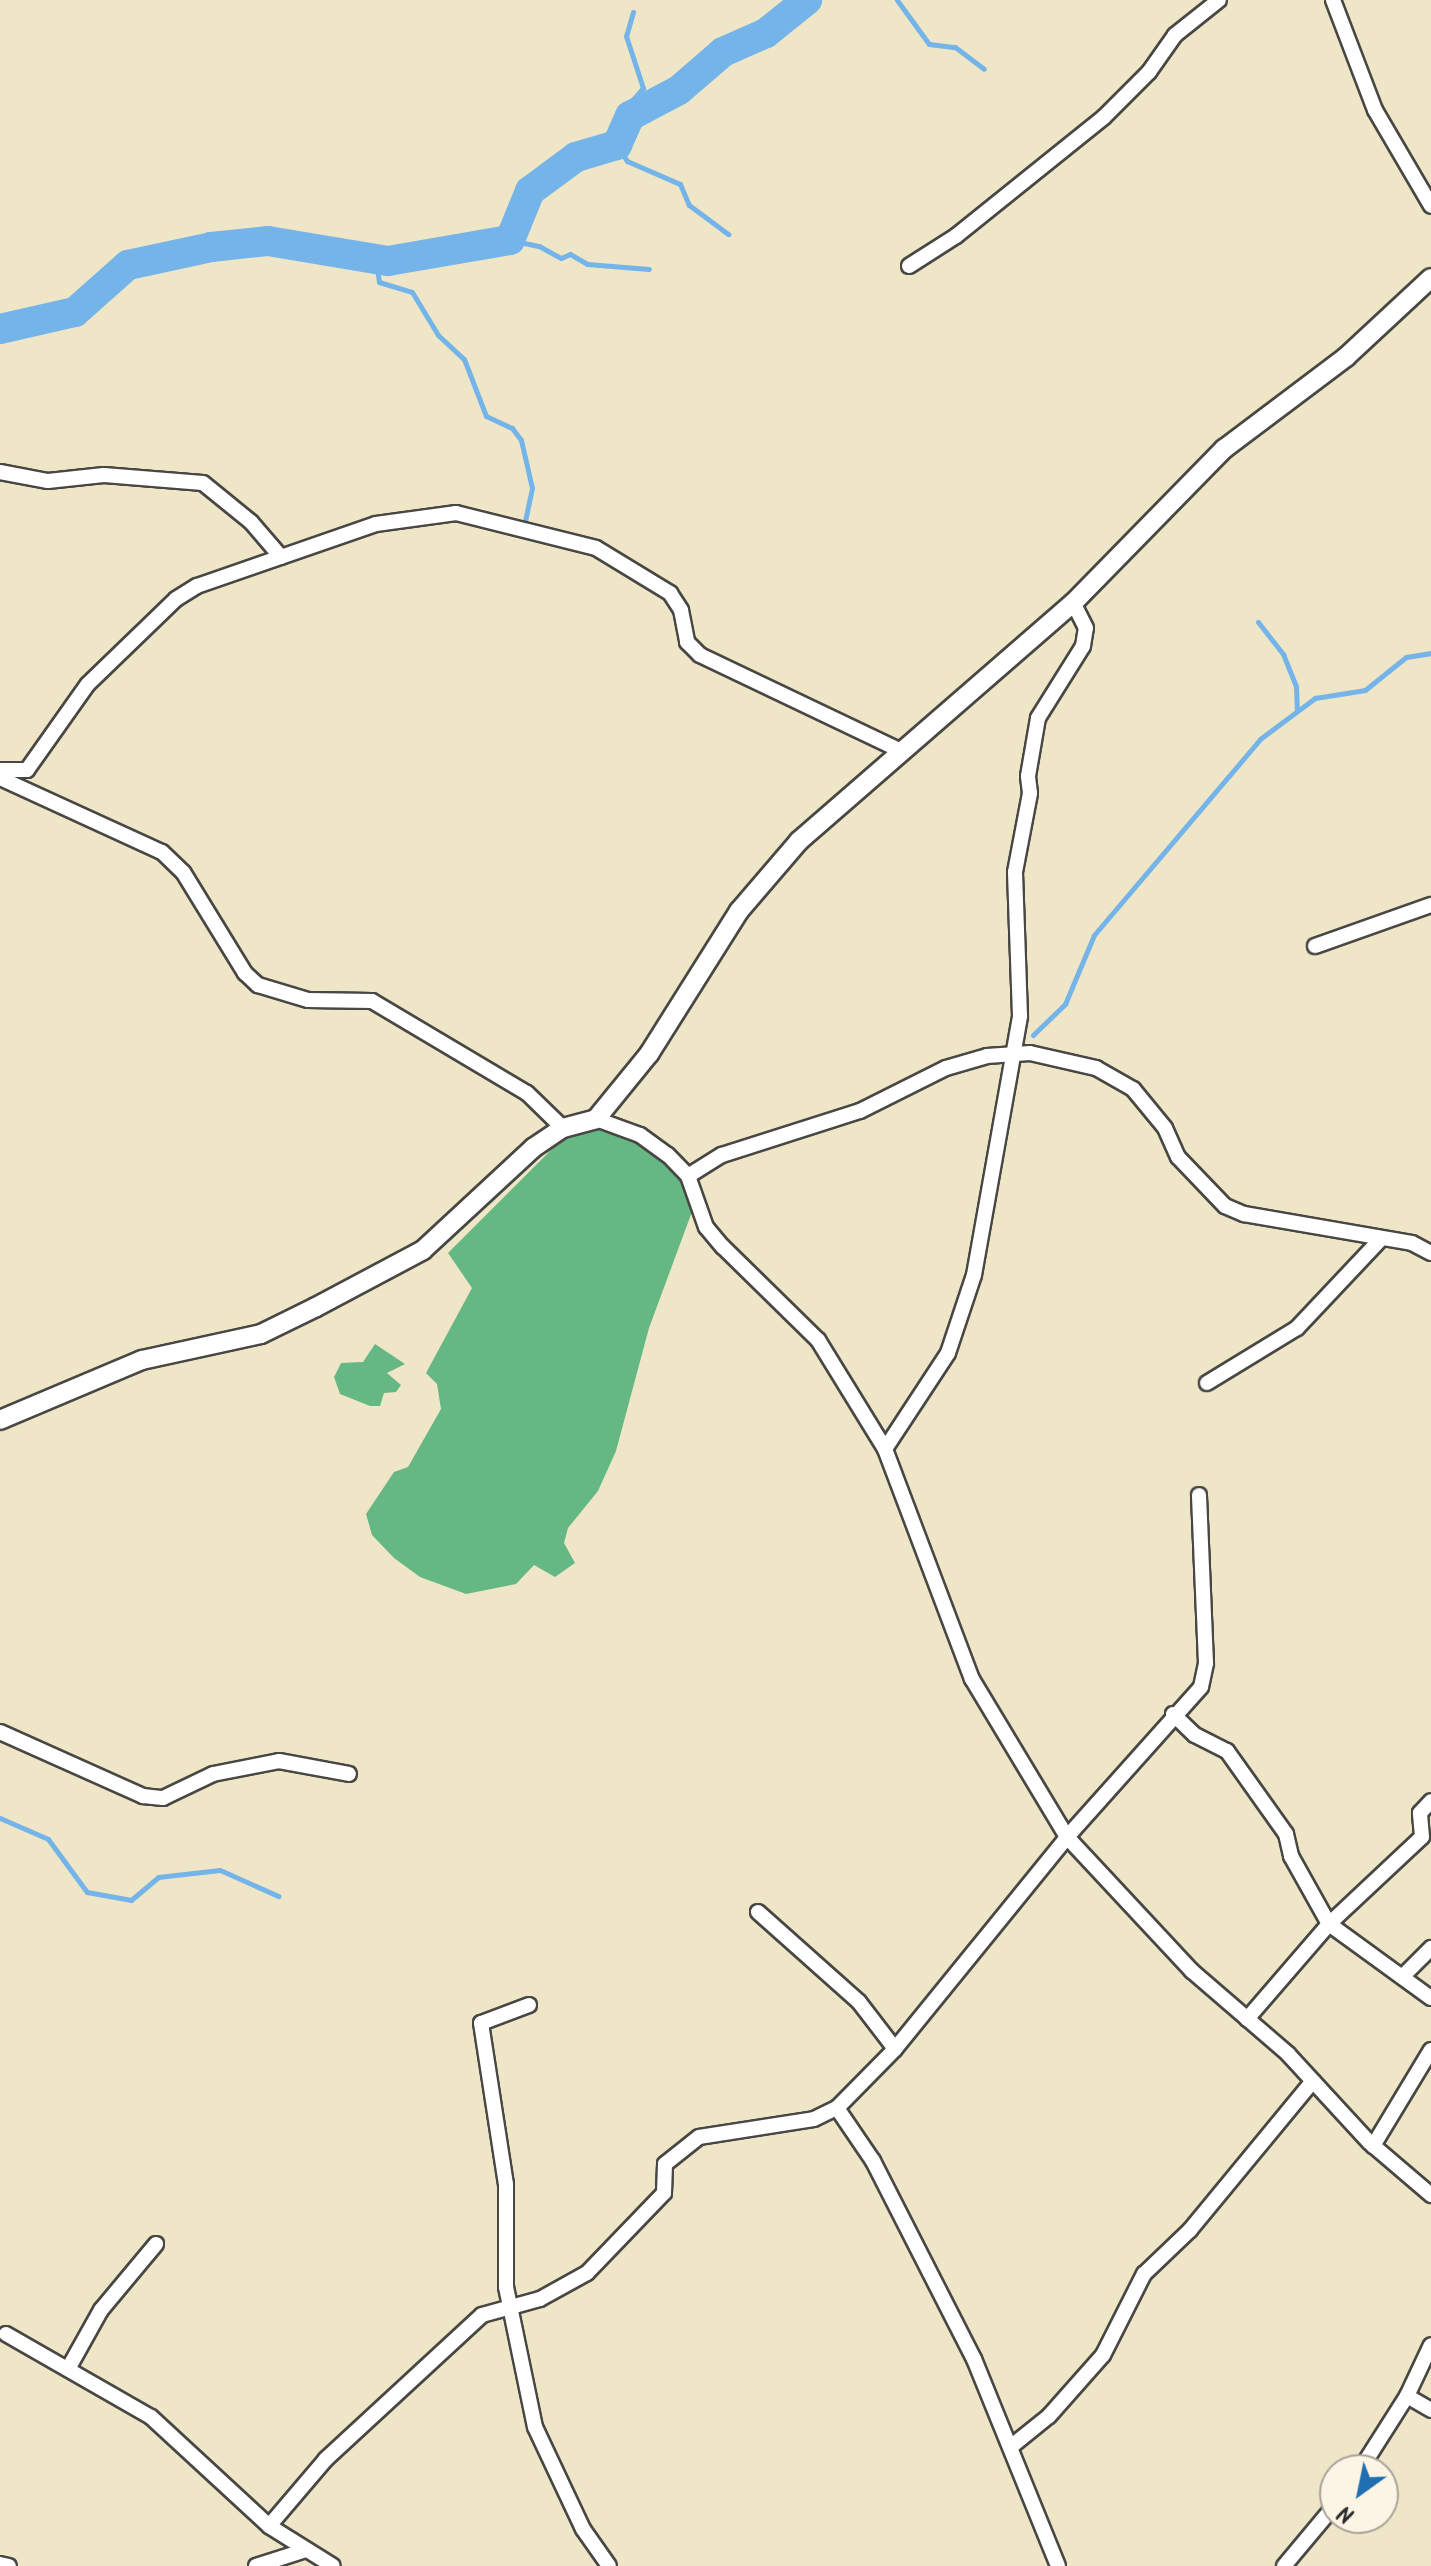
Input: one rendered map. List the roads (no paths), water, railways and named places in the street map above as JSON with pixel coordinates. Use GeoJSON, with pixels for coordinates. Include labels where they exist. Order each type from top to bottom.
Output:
{"type":"FeatureCollection","features":[{"type":"Feature","properties":{"kind":"street"},"geometry":{"type":"LineString","coordinates":[[909,266],[956,236],[1104,117],[1149,72],[1175,35],[1219,0]]}},
{"type":"Feature","properties":{"kind":"street"},"geometry":{"type":"LineString","coordinates":[[1333,0],[1375,110],[1431,206]]}},
{"type":"Feature","properties":{"kind":"street"},"geometry":{"type":"LineString","coordinates":[[596,1119],[649,1054],[761,880],[901,751],[1073,603],[1200,471],[1346,357],[1431,278]]}},
{"type":"Feature","properties":{"kind":"street"},"geometry":{"type":"LineString","coordinates":[[0,472],[48,481],[104,475],[203,483],[251,522],[281,557]]}},
{"type":"Feature","properties":{"kind":"street"},"geometry":{"type":"LineString","coordinates":[[0,770],[27,770],[88,684],[176,599],[197,586],[376,524],[456,513],[564,537],[596,548],[670,593],[681,610],[687,642],[700,655],[901,751]]}},
{"type":"Feature","properties":{"kind":"street"},"geometry":{"type":"LineString","coordinates":[[885,1449],[948,1353],[965,1308],[1013,1057],[1021,993],[1015,872],[1038,718],[1083,646],[1086,628],[1073,603]]}},
{"type":"Feature","properties":{"kind":"street"},"geometry":{"type":"LineString","coordinates":[[0,778],[162,852],[183,872],[245,973],[258,985],[308,1000],[372,1001],[527,1093],[563,1128]]}},
{"type":"Feature","properties":{"kind":"street"},"geometry":{"type":"LineString","coordinates":[[1315,946],[1431,905]]}},
{"type":"Feature","properties":{"kind":"street"},"geometry":{"type":"LineString","coordinates":[[688,1176],[722,1155],[860,1111],[946,1068],[987,1056],[1013,1057],[1030,1053],[1096,1068],[1133,1089],[1165,1128],[1178,1157],[1225,1206],[1244,1214],[1381,1239],[1431,1253]]}},
{"type":"Feature","properties":{"kind":"street"},"geometry":{"type":"LineString","coordinates":[[0,1420],[169,1351],[261,1334],[398,1265],[563,1128],[596,1119],[640,1135],[688,1176],[706,1227],[818,1340],[885,1449],[972,1679],[1067,1837],[1192,1971],[1313,2081],[1373,2146],[1431,2195]]}},
{"type":"Feature","properties":{"kind":"street"},"geometry":{"type":"LineString","coordinates":[[1207,1383],[1297,1328],[1381,1239]]}},
{"type":"Feature","properties":{"kind":"street"},"geometry":{"type":"LineString","coordinates":[[269,2526],[326,2459],[424,2372],[450,2343],[482,2315],[540,2299],[587,2273],[664,2193],[665,2164],[699,2137],[800,2124],[837,2108],[895,2049],[1067,1837],[1145,1754],[1173,1714],[1201,1687],[1206,1663],[1199,1495]]}},
{"type":"Feature","properties":{"kind":"street"},"geometry":{"type":"LineString","coordinates":[[1173,1714],[1195,1735],[1227,1751],[1286,1834],[1291,1856],[1329,1924],[1431,1998]]}},
{"type":"Feature","properties":{"kind":"street"},"geometry":{"type":"LineString","coordinates":[[0,1732],[143,1796],[163,1798],[213,1774],[279,1761],[349,1774]]}},
{"type":"Feature","properties":{"kind":"street"},"geometry":{"type":"LineString","coordinates":[[1247,2019],[1329,1924],[1422,1837],[1420,1813],[1431,1801]]}},
{"type":"Feature","properties":{"kind":"street"},"geometry":{"type":"LineString","coordinates":[[758,1912],[859,2002],[895,2049]]}},
{"type":"Feature","properties":{"kind":"street"},"geometry":{"type":"LineString","coordinates":[[1403,1976],[1431,1948]]}},
{"type":"Feature","properties":{"kind":"street"},"geometry":{"type":"LineString","coordinates":[[529,2005],[481,2023],[506,2184],[511,2306],[535,2427],[583,2529],[609,2566]]}},
{"type":"Feature","properties":{"kind":"street"},"geometry":{"type":"LineString","coordinates":[[1373,2146],[1431,2050]]}},
{"type":"Feature","properties":{"kind":"street"},"geometry":{"type":"LineString","coordinates":[[1013,2445],[1049,2416],[1103,2355],[1144,2274],[1190,2230],[1313,2081]]}},
{"type":"Feature","properties":{"kind":"street"},"geometry":{"type":"LineString","coordinates":[[837,2108],[873,2161],[1013,2445],[1032,2507],[1058,2566]]}},
{"type":"Feature","properties":{"kind":"street"},"geometry":{"type":"LineString","coordinates":[[68,2369],[101,2310],[156,2244]]}},
{"type":"Feature","properties":{"kind":"street"},"geometry":{"type":"LineString","coordinates":[[6,2334],[151,2417],[269,2526],[333,2566]]}},
{"type":"Feature","properties":{"kind":"street"},"geometry":{"type":"LineString","coordinates":[[1370,2454],[1407,2396],[1431,2345]]}},
{"type":"Feature","properties":{"kind":"street"},"geometry":{"type":"LineString","coordinates":[[1407,2396],[1431,2410]]}},
{"type":"Feature","properties":{"kind":"street"},"geometry":{"type":"LineString","coordinates":[[1284,2566],[1319,2524]]}},
{"type":"Feature","properties":{"kind":"street"},"geometry":{"type":"LineString","coordinates":[[256,2566],[306,2550]]}},
{"type":"Feature","properties":{"kind":"street"},"geometry":{"type":"LineString","coordinates":[[0,2564],[9,2566]]}},
{"type":"Feature","properties":{"kind":"waterway"},"geometry":{"type":"LineString","coordinates":[[0,329],[75,312],[128,265],[211,247],[268,241],[388,261],[510,240],[530,191],[576,157],[617,145],[630,116],[679,90],[723,52],[766,33],[807,0]]}},
{"type":"Feature","properties":{"kind":"waterway"},"geometry":{"type":"LineString","coordinates":[[897,0],[929,44],[955,47],[984,69]]}},
{"type":"Feature","properties":{"kind":"waterway"},"geometry":{"type":"LineString","coordinates":[[633,12],[626,36],[643,88],[622,112],[617,145],[627,161],[680,184],[689,205],[728,234]]}},
{"type":"Feature","properties":{"kind":"waterway"},"geometry":{"type":"LineString","coordinates":[[510,240],[539,246],[561,258],[570,254],[587,264],[649,269]]}},
{"type":"Feature","properties":{"kind":"waterway"},"geometry":{"type":"LineString","coordinates":[[388,261],[377,269],[379,282],[412,292],[438,335],[464,359],[486,416],[512,428],[521,440],[532,488],[525,522]]}},
{"type":"Feature","properties":{"kind":"waterway"},"geometry":{"type":"LineString","coordinates":[[1258,622],[1283,654],[1296,686],[1297,709]]}},
{"type":"Feature","properties":{"kind":"waterway"},"geometry":{"type":"LineString","coordinates":[[1033,1035],[1065,1004],[1094,935],[1260,739],[1315,698],[1365,690],[1406,657],[1431,653]]}},
{"type":"Feature","properties":{"kind":"waterway"},"geometry":{"type":"LineString","coordinates":[[0,1818],[48,1839],[87,1892],[131,1900],[158,1877],[220,1870],[278,1896]]}}]}
